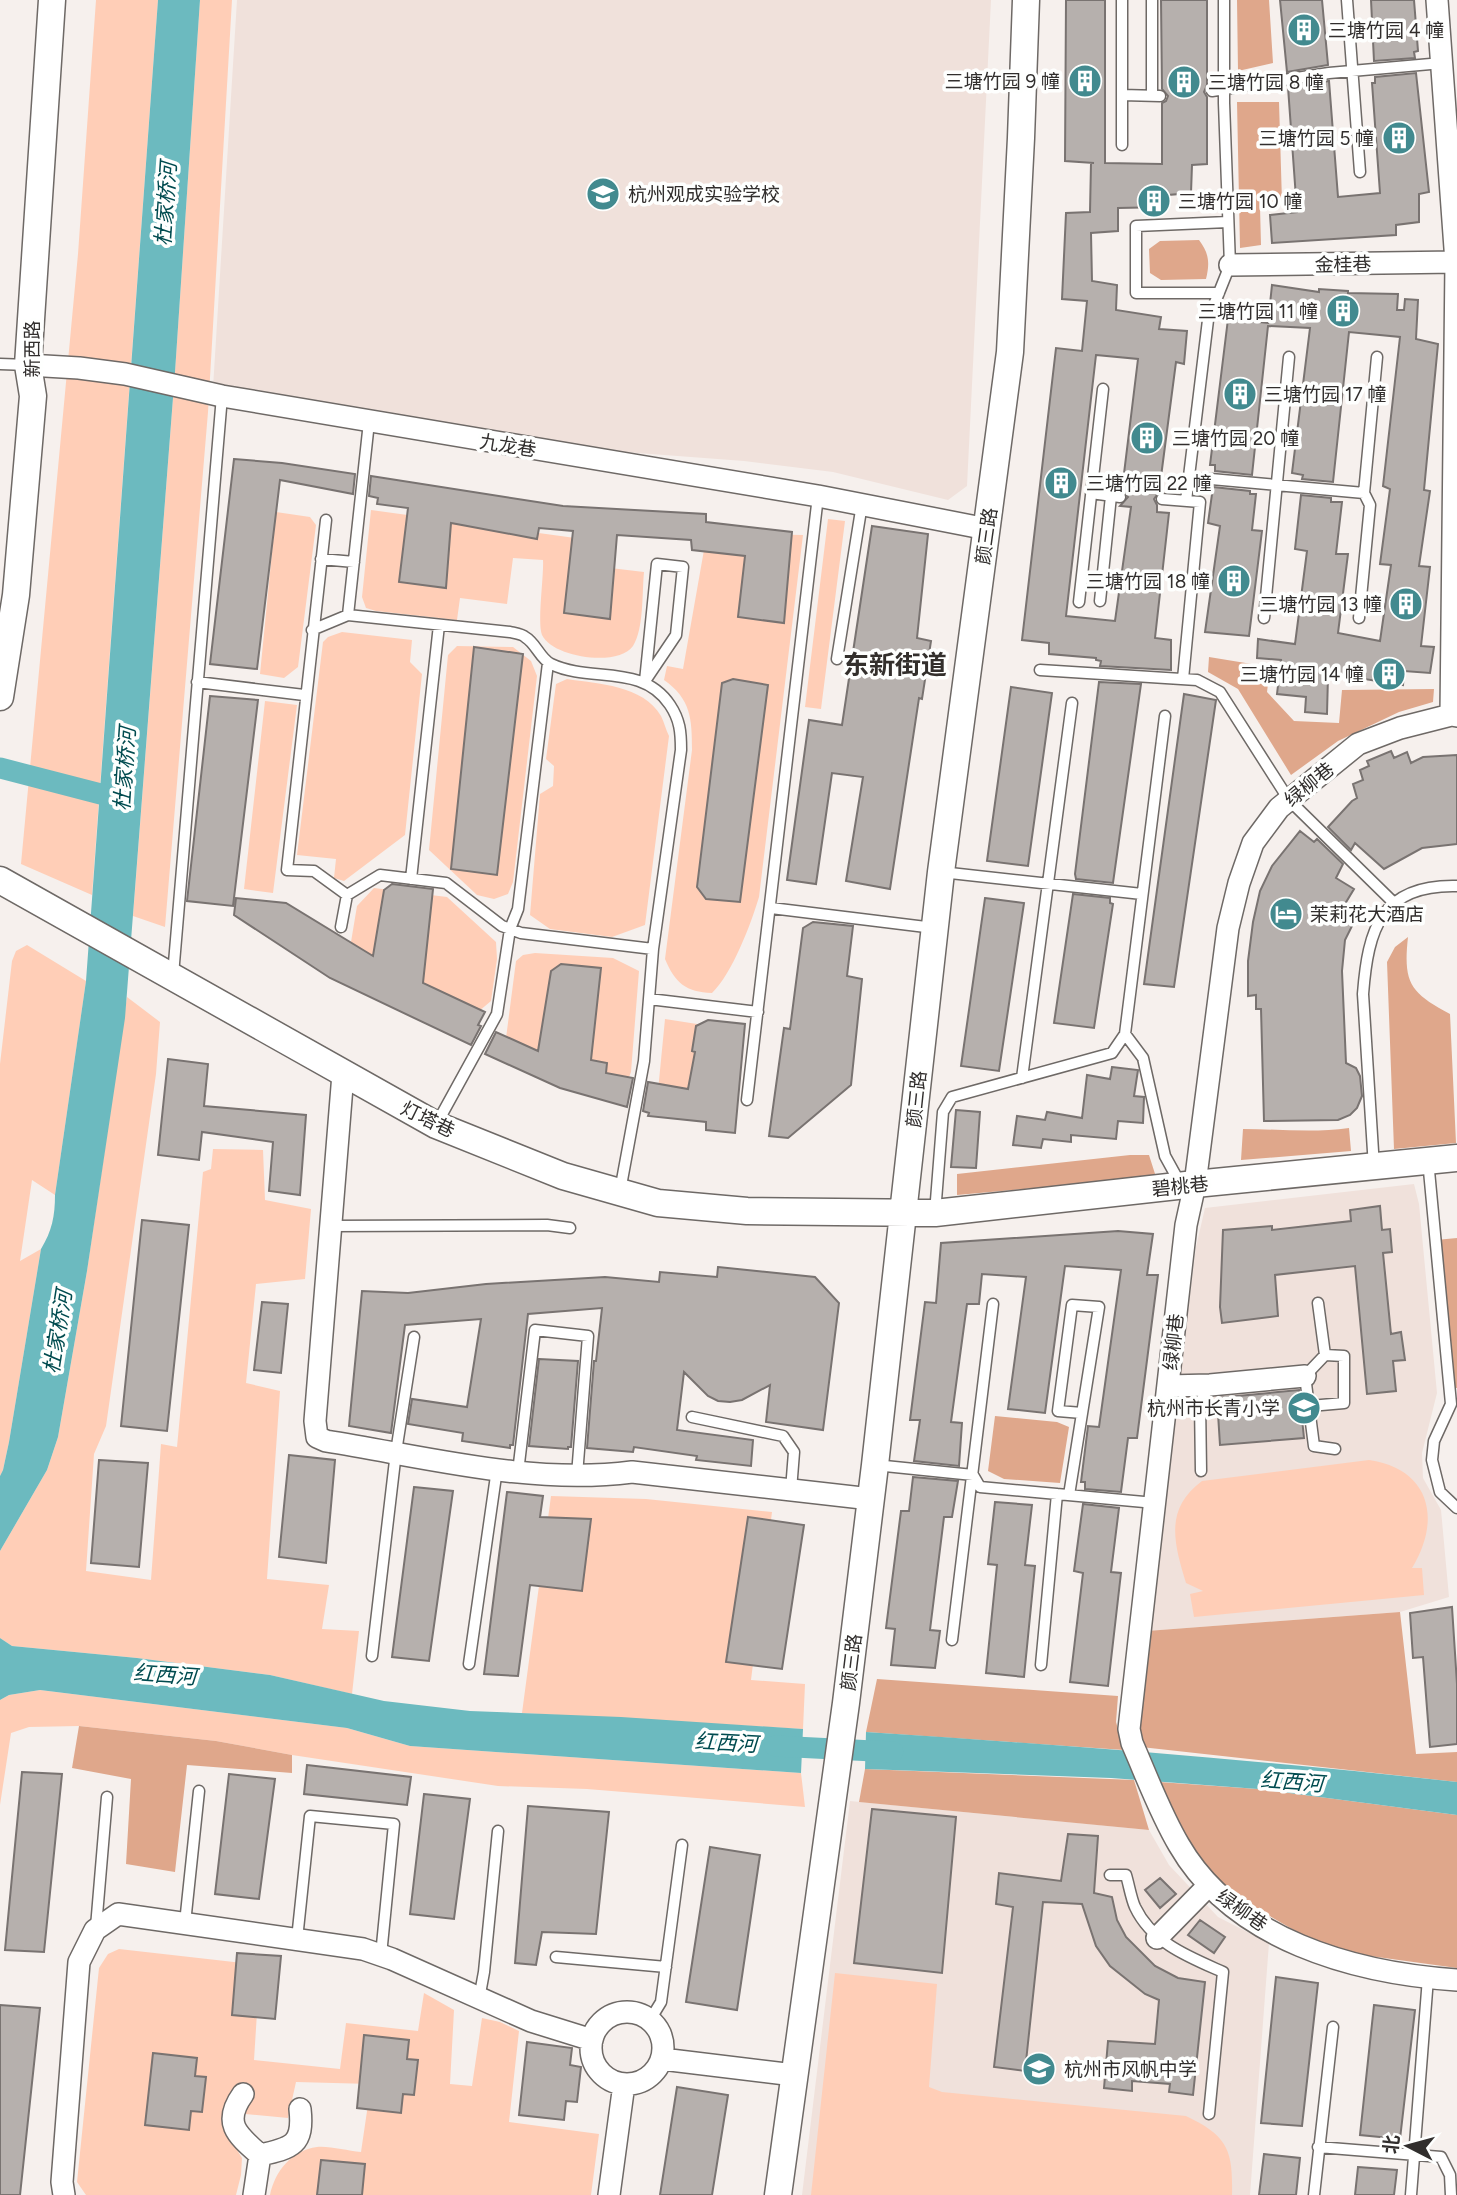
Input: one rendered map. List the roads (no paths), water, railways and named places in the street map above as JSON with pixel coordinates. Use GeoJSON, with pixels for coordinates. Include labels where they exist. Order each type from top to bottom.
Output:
{"type":"FeatureCollection","features":[{"type":"Feature","properties":{"kind":"street","name":"新西路"},"geometry":{"type":"LineString","coordinates":[[0,697],[16,595],[33,396],[28,365],[52,0]]}},
{"type":"Feature","properties":{"kind":"street","name":"颜三路"},"geometry":{"type":"LineString","coordinates":[[778,2195],[842,1732],[875,1465],[934,928],[1010,352],[1026,0]]}},
{"type":"Feature","properties":{"kind":"street"},"geometry":{"type":"LineString","coordinates":[[1437,0],[1457,262],[1454,716]]}},
{"type":"Feature","properties":{"kind":"street","name":"金桂巷"},"geometry":{"type":"LineString","coordinates":[[1230,265],[1457,262]]}},
{"type":"Feature","properties":{"kind":"street","name":"九龙巷"},"geometry":{"type":"LineString","coordinates":[[28,365],[125,374],[222,396],[818,496],[986,529]]}},
{"type":"Feature","properties":{"kind":"street","name":"绿柳巷"},"geometry":{"type":"LineString","coordinates":[[1454,716],[1400,728],[1358,744],[1279,808],[1253,843],[1236,894],[1228,928],[1188,1184],[1186,1225],[1129,1729],[1132,1743],[1179,1846],[1218,1897],[1262,1926],[1302,1946],[1351,1964],[1428,1978],[1457,1980]]}},
{"type":"Feature","properties":{"kind":"street","name":"灯塔巷"},"geometry":{"type":"LineString","coordinates":[[0,880],[436,1125],[563,1176],[658,1203],[747,1211],[903,1213]]}},
{"type":"Feature","properties":{"kind":"street"},"geometry":{"type":"LineString","coordinates":[[343,1074],[315,1421],[317,1437],[326,1441],[538,1475],[632,1472],[871,1499]]}},
{"type":"Feature","properties":{"kind":"street","name":"碧桃巷"},"geometry":{"type":"LineString","coordinates":[[903,1213],[935,1213],[1188,1184],[1457,1158]]}},
{"type":"Feature","properties":{"kind":"street"},"geometry":{"type":"LineString","coordinates":[[1168,1385],[1210,1385],[1306,1376]]}},
{"type":"Feature","properties":{"kind":"street"},"geometry":{"type":"LineString","coordinates":[[1157,1938],[1209,1885]]}},
{"type":"Feature","properties":{"kind":"street"},"geometry":{"type":"LineString","coordinates":[[64,2195],[62,2182],[79,1962],[96,1930],[118,1914],[363,1949],[531,2021],[592,2040]]}},
{"type":"Feature","properties":{"kind":"street"},"geometry":{"type":"LineString","coordinates":[[625,2012],[636,2013],[650,2020],[661,2036],[663,2047],[662,2059],[656,2070],[636,2084],[611,2081],[601,2074],[594,2064],[591,2052],[596,2029],[604,2020],[625,2012]]}},
{"type":"Feature","properties":{"kind":"street"},"geometry":{"type":"LineString","coordinates":[[662,2059],[794,2075]]}},
{"type":"Feature","properties":{"kind":"street"},"geometry":{"type":"LineString","coordinates":[[608,2195],[624,2084]]}},
{"type":"Feature","properties":{"kind":"street"},"geometry":{"type":"LineString","coordinates":[[243,2094],[233,2107],[233,2125],[243,2140],[260,2155]]}},
{"type":"Feature","properties":{"kind":"street"},"geometry":{"type":"LineString","coordinates":[[260,2155],[281,2150],[295,2142],[302,2129],[300,2109]]}},
{"type":"Feature","properties":{"kind":"street"},"geometry":{"type":"LineString","coordinates":[[254,2195],[260,2155]]}},
{"type":"Feature","properties":{"kind":"lane"},"geometry":{"type":"LineString","coordinates":[[1122,0],[1122,145]]}},
{"type":"Feature","properties":{"kind":"lane"},"geometry":{"type":"LineString","coordinates":[[1122,95],[1156,96],[1152,0]]}},
{"type":"Feature","properties":{"kind":"lane"},"geometry":{"type":"LineString","coordinates":[[1186,501],[1208,320],[1230,265],[1224,0]]}},
{"type":"Feature","properties":{"kind":"lane"},"geometry":{"type":"LineString","coordinates":[[1347,0],[1360,172]]}},
{"type":"Feature","properties":{"kind":"lane"},"geometry":{"type":"LineString","coordinates":[[1212,91],[1352,71],[1442,63]]}},
{"type":"Feature","properties":{"kind":"lane"},"geometry":{"type":"LineString","coordinates":[[1219,293],[1136,293],[1136,226],[1228,222]]}},
{"type":"Feature","properties":{"kind":"lane"},"geometry":{"type":"LineString","coordinates":[[1264,618],[1289,357]]}},
{"type":"Feature","properties":{"kind":"lane"},"geometry":{"type":"LineString","coordinates":[[1359,618],[1370,505],[1363,494],[1377,357]]}},
{"type":"Feature","properties":{"kind":"lane"},"geometry":{"type":"LineString","coordinates":[[0,364],[28,365]]}},
{"type":"Feature","properties":{"kind":"lane"},"geometry":{"type":"LineString","coordinates":[[1079,602],[1103,389]]}},
{"type":"Feature","properties":{"kind":"lane"},"geometry":{"type":"LineString","coordinates":[[172,978],[222,396]]}},
{"type":"Feature","properties":{"kind":"lane"},"geometry":{"type":"LineString","coordinates":[[348,615],[369,422]]}},
{"type":"Feature","properties":{"kind":"lane"},"geometry":{"type":"LineString","coordinates":[[1189,477],[1363,494]]}},
{"type":"Feature","properties":{"kind":"lane"},"geometry":{"type":"LineString","coordinates":[[1091,493],[1115,496],[1100,601]]}},
{"type":"Feature","properties":{"kind":"lane"},"geometry":{"type":"LineString","coordinates":[[747,1100],[818,496]]}},
{"type":"Feature","properties":{"kind":"lane"},"geometry":{"type":"LineString","coordinates":[[1162,499],[1200,502],[1183,680]]}},
{"type":"Feature","properties":{"kind":"lane"},"geometry":{"type":"LineString","coordinates":[[837,659],[862,504]]}},
{"type":"Feature","properties":{"kind":"lane"},"geometry":{"type":"LineString","coordinates":[[326,520],[304,695],[287,870],[314,871],[347,895]]}},
{"type":"Feature","properties":{"kind":"lane"},"geometry":{"type":"LineString","coordinates":[[321,559],[354,562]]}},
{"type":"Feature","properties":{"kind":"lane"},"geometry":{"type":"LineString","coordinates":[[657,564],[683,567],[676,635],[645,681],[657,564]]}},
{"type":"Feature","properties":{"kind":"lane"},"geometry":{"type":"LineString","coordinates":[[312,630],[348,615],[510,632],[525,636],[548,663],[568,669],[645,681],[665,697],[678,717],[681,733],[653,949],[644,1061],[620,1192]]}},
{"type":"Feature","properties":{"kind":"lane"},"geometry":{"type":"LineString","coordinates":[[411,879],[439,625]]}},
{"type":"Feature","properties":{"kind":"lane"},"geometry":{"type":"LineString","coordinates":[[436,1125],[497,1014],[510,929],[518,909],[548,663]]}},
{"type":"Feature","properties":{"kind":"lane"},"geometry":{"type":"LineString","coordinates":[[1040,670],[1197,680],[1220,692],[1289,800],[1393,902]]}},
{"type":"Feature","properties":{"kind":"lane"},"geometry":{"type":"LineString","coordinates":[[197,682],[304,695]]}},
{"type":"Feature","properties":{"kind":"lane"},"geometry":{"type":"LineString","coordinates":[[1022,1078],[1072,703]]}},
{"type":"Feature","properties":{"kind":"lane"},"geometry":{"type":"LineString","coordinates":[[935,1213],[943,1112],[952,1097],[1112,1053],[1125,1034],[1165,716]]}},
{"type":"Feature","properties":{"kind":"lane"},"geometry":{"type":"LineString","coordinates":[[941,872],[1142,894]]}},
{"type":"Feature","properties":{"kind":"lane"},"geometry":{"type":"LineString","coordinates":[[341,927],[347,895],[380,875],[446,883],[502,926],[521,933],[653,949]]}},
{"type":"Feature","properties":{"kind":"lane"},"geometry":{"type":"LineString","coordinates":[[1374,1167],[1363,994],[1365,969],[1374,930],[1393,902],[1409,892],[1436,886],[1457,886]]}},
{"type":"Feature","properties":{"kind":"lane"},"geometry":{"type":"LineString","coordinates":[[771,908],[934,928]]}},
{"type":"Feature","properties":{"kind":"lane"},"geometry":{"type":"LineString","coordinates":[[649,999],[758,1012]]}},
{"type":"Feature","properties":{"kind":"lane"},"geometry":{"type":"LineString","coordinates":[[1125,1034],[1143,1058],[1165,1156],[1188,1184]]}},
{"type":"Feature","properties":{"kind":"lane"},"geometry":{"type":"LineString","coordinates":[[1428,1160],[1451,1404],[1434,1441],[1432,1460],[1440,1492],[1457,1508]]}},
{"type":"Feature","properties":{"kind":"lane"},"geometry":{"type":"LineString","coordinates":[[330,1226],[547,1225],[570,1228]]}},
{"type":"Feature","properties":{"kind":"lane"},"geometry":{"type":"LineString","coordinates":[[1318,1303],[1325,1355],[1306,1376],[1314,1446],[1335,1449]]}},
{"type":"Feature","properties":{"kind":"lane"},"geometry":{"type":"LineString","coordinates":[[952,1640],[993,1304]]}},
{"type":"Feature","properties":{"kind":"lane"},"geometry":{"type":"LineString","coordinates":[[1041,1665],[1063,1495],[1082,1413],[1099,1307],[1072,1305],[1058,1411],[1082,1413]]}},
{"type":"Feature","properties":{"kind":"lane"},"geometry":{"type":"LineString","coordinates":[[469,1664],[535,1330],[588,1336],[577,1475]]}},
{"type":"Feature","properties":{"kind":"lane"},"geometry":{"type":"LineString","coordinates":[[372,1656],[396,1452],[414,1337]]}},
{"type":"Feature","properties":{"kind":"lane"},"geometry":{"type":"LineString","coordinates":[[1310,1406],[1344,1403],[1344,1356],[1325,1355]]}},
{"type":"Feature","properties":{"kind":"lane"},"geometry":{"type":"LineString","coordinates":[[1201,1471],[1200,1402],[1210,1385]]}},
{"type":"Feature","properties":{"kind":"lane"},"geometry":{"type":"LineString","coordinates":[[692,1417],[783,1436],[794,1452],[791,1490]]}},
{"type":"Feature","properties":{"kind":"lane"},"geometry":{"type":"LineString","coordinates":[[875,1465],[973,1475]]}},
{"type":"Feature","properties":{"kind":"lane"},"geometry":{"type":"LineString","coordinates":[[973,1475],[981,1487],[1155,1503]]}},
{"type":"Feature","properties":{"kind":"lane"},"geometry":{"type":"LineString","coordinates":[[185,1923],[199,1791]]}},
{"type":"Feature","properties":{"kind":"lane"},"geometry":{"type":"LineString","coordinates":[[96,1930],[107,1797]]}},
{"type":"Feature","properties":{"kind":"lane"},"geometry":{"type":"LineString","coordinates":[[298,1939],[310,1816],[394,1824],[381,1955]]}},
{"type":"Feature","properties":{"kind":"lane"},"geometry":{"type":"LineString","coordinates":[[479,1999],[498,1831]]}},
{"type":"Feature","properties":{"kind":"lane"},"geometry":{"type":"LineString","coordinates":[[650,2020],[661,2002],[682,1846]]}},
{"type":"Feature","properties":{"kind":"lane"},"geometry":{"type":"LineString","coordinates":[[1110,1875],[1126,1875],[1135,1908],[1157,1938],[1181,1953],[1223,1972],[1209,2114]]}},
{"type":"Feature","properties":{"kind":"lane"},"geometry":{"type":"LineString","coordinates":[[556,1957],[666,1967]]}},
{"type":"Feature","properties":{"kind":"lane"},"geometry":{"type":"LineString","coordinates":[[1411,2195],[1428,1978]]}},
{"type":"Feature","properties":{"kind":"lane"},"geometry":{"type":"LineString","coordinates":[[1314,2195],[1334,2027]]}},
{"type":"Feature","properties":{"kind":"lane"},"geometry":{"type":"LineString","coordinates":[[1318,2147],[1441,2157],[1450,2175],[1451,2195]]}},
{"type":"Feature","properties":{"kind":"water","name":"杜家桥河"},"geometry":{"type":"Polygon","coordinates":[[[158,0],[200,0],[175,372],[125,1018],[87,1271],[58,1437],[47,1470],[0,1551],[0,1476],[9,1442],[41,1249],[53,1217],[86,981],[158,0]]]}},
{"type":"Feature","properties":{"kind":"water"},"geometry":{"type":"Polygon","coordinates":[[[0,1638],[12,1646],[270,1675],[384,1701],[470,1711],[621,1717],[803,1729],[801,1773],[410,1746],[347,1728],[40,1690],[9,1695],[0,1700],[0,1638]]]}},
{"type":"Feature","properties":{"kind":"water"},"geometry":{"type":"Polygon","coordinates":[[[866,1732],[1162,1754],[1457,1782],[1457,1815],[1258,1789],[1111,1778],[865,1769],[866,1732]]]}},
{"type":"Feature","properties":{"kind":"waterway","name":"杜家桥河"},"geometry":{"type":"LineString","coordinates":[[0,768],[120,799]]}},
{"type":"Feature","properties":{"kind":"waterway","name":"红西河"},"geometry":{"type":"LineString","coordinates":[[775,1746],[893,1752]]}},
{"type":"Feature","properties":{"kind":"place","name":"三塘竹园 4 幢"},"geometry":{"type":"Point","coordinates":[1304,30]}},
{"type":"Feature","properties":{"kind":"place","name":"三塘竹园 9 幢"},"geometry":{"type":"Point","coordinates":[1085,81]}},
{"type":"Feature","properties":{"kind":"place","name":"三塘竹园 8 幢"},"geometry":{"type":"Point","coordinates":[1184,82]}},
{"type":"Feature","properties":{"kind":"place","name":"三塘竹园 5 幢"},"geometry":{"type":"Point","coordinates":[1399,138]}},
{"type":"Feature","properties":{"kind":"place","name":"杭州观成实验学校"},"geometry":{"type":"Point","coordinates":[603,194]}},
{"type":"Feature","properties":{"kind":"place","name":"三塘竹园 10 幢"},"geometry":{"type":"Point","coordinates":[1154,201]}},
{"type":"Feature","properties":{"kind":"place","name":"三塘竹园 11 幢"},"geometry":{"type":"Point","coordinates":[1343,311]}},
{"type":"Feature","properties":{"kind":"place","name":"三塘竹园 17 幢"},"geometry":{"type":"Point","coordinates":[1240,394]}},
{"type":"Feature","properties":{"kind":"place","name":"三塘竹园 20 幢"},"geometry":{"type":"Point","coordinates":[1147,438]}},
{"type":"Feature","properties":{"kind":"place","name":"三塘竹园 22 幢"},"geometry":{"type":"Point","coordinates":[1061,483]}},
{"type":"Feature","properties":{"kind":"place","name":"三塘竹园 18 幢"},"geometry":{"type":"Point","coordinates":[1234,581]}},
{"type":"Feature","properties":{"kind":"place","name":"三塘竹园 13 幢"},"geometry":{"type":"Point","coordinates":[1406,604]}},
{"type":"Feature","properties":{"kind":"place","name":"三塘竹园 14 幢"},"geometry":{"type":"Point","coordinates":[1389,674]}},
{"type":"Feature","properties":{"kind":"place","name":"茉莉花大酒店"},"geometry":{"type":"Point","coordinates":[1286,914]}},
{"type":"Feature","properties":{"kind":"place","name":"杭州市长青小学"},"geometry":{"type":"Point","coordinates":[1304,1408]}},
{"type":"Feature","properties":{"kind":"place","name":"杭州市风帆中学"},"geometry":{"type":"Point","coordinates":[1039,2069]}},
{"type":"Feature","properties":{"kind":"district","name":"东新街道"},"geometry":{"type":"Point","coordinates":[895,665]}}]}
